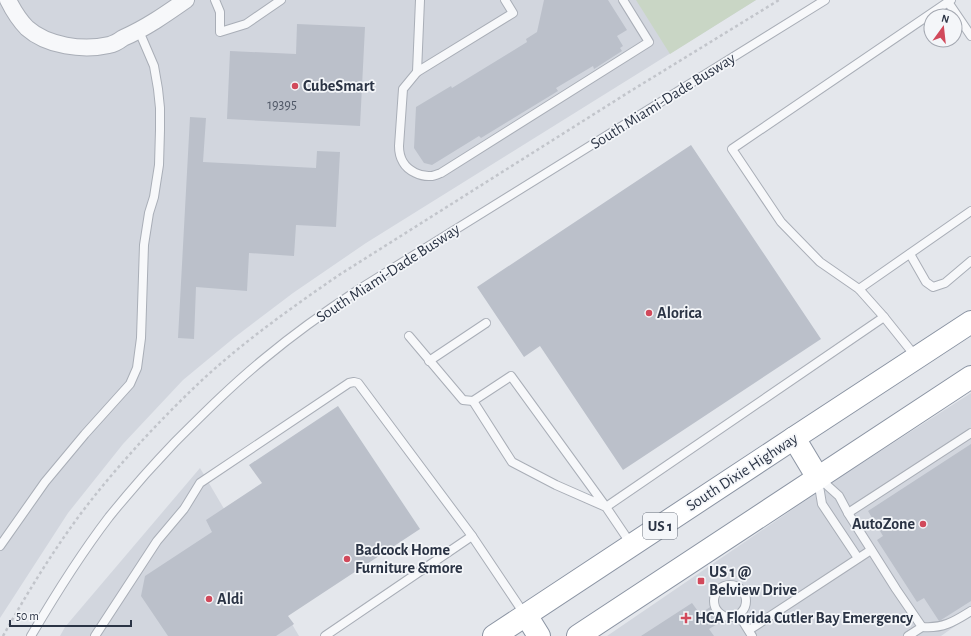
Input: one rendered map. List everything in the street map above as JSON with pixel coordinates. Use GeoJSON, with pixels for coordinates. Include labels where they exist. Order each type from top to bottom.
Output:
{"type":"FeatureCollection","features":[{"type":"Feature","properties":{"kind":"highway","name":"South Dixie Highway"},"geometry":{"type":"LineString","coordinates":[[494,636],[971,322]]}},
{"type":"Feature","properties":{"kind":"highway"},"geometry":{"type":"LineString","coordinates":[[578,636],[971,377]]}},
{"type":"Feature","properties":{"kind":"highway"},"geometry":{"type":"LineString","coordinates":[[794,438],[818,478]]}},
{"type":"Feature","properties":{"kind":"highway"},"geometry":{"type":"LineString","coordinates":[[526,615],[539,636]]}},
{"type":"Feature","properties":{"kind":"street"},"geometry":{"type":"LineString","coordinates":[[8,0],[12,8],[28,29],[43,38],[63,45],[78,48],[110,45],[139,31],[186,0]]}},
{"type":"Feature","properties":{"kind":"lane"},"geometry":{"type":"LineString","coordinates":[[215,0],[220,12],[220,32],[246,24],[281,0]]}},
{"type":"Feature","properties":{"kind":"lane"},"geometry":{"type":"LineString","coordinates":[[417,72],[420,0]]}},
{"type":"Feature","properties":{"kind":"lane"},"geometry":{"type":"LineString","coordinates":[[505,0],[513,13],[417,72],[403,89],[399,146],[403,162],[411,170],[421,175],[431,176],[440,173],[649,42],[623,0]]}},
{"type":"Feature","properties":{"kind":"lane","name":"South Miami-Dade Busway"},"geometry":{"type":"LineString","coordinates":[[31,636],[83,554],[129,493],[202,414],[243,376],[273,351],[318,317],[358,290],[825,0]]}},
{"type":"Feature","properties":{"kind":"lane"},"geometry":{"type":"LineString","coordinates":[[916,358],[884,317],[859,289],[820,262],[781,222],[732,149],[950,1],[971,36]]}},
{"type":"Feature","properties":{"kind":"lane"},"geometry":{"type":"LineString","coordinates":[[0,546],[45,482],[85,434],[130,384],[137,368],[141,338],[144,245],[148,213],[154,197],[159,165],[160,130],[160,108],[154,66],[139,31]]}},
{"type":"Feature","properties":{"kind":"lane"},"geometry":{"type":"LineString","coordinates":[[859,289],[971,212]]}},
{"type":"Feature","properties":{"kind":"lane"},"geometry":{"type":"LineString","coordinates":[[910,254],[926,282],[933,287],[945,283],[971,262]]}},
{"type":"Feature","properties":{"kind":"lane"},"geometry":{"type":"LineString","coordinates":[[606,507],[884,317]]}},
{"type":"Feature","properties":{"kind":"lane"},"geometry":{"type":"LineString","coordinates":[[429,360],[486,323]]}},
{"type":"Feature","properties":{"kind":"lane"},"geometry":{"type":"LineString","coordinates":[[409,336],[463,400],[473,401],[511,376],[632,545]]}},
{"type":"Feature","properties":{"kind":"lane"},"geometry":{"type":"LineString","coordinates":[[98,635],[157,541],[184,509],[200,483],[349,382],[358,383],[472,536],[526,615]]}},
{"type":"Feature","properties":{"kind":"lane"},"geometry":{"type":"LineString","coordinates":[[473,401],[512,462],[556,485],[606,507]]}},
{"type":"Feature","properties":{"kind":"lane"},"geometry":{"type":"LineString","coordinates":[[848,513],[971,433]]}},
{"type":"Feature","properties":{"kind":"lane"},"geometry":{"type":"LineString","coordinates":[[818,478],[839,496],[871,550],[922,627]]}},
{"type":"Feature","properties":{"kind":"lane"},"geometry":{"type":"LineString","coordinates":[[818,478],[822,504],[858,558]]}},
{"type":"Feature","properties":{"kind":"lane"},"geometry":{"type":"LineString","coordinates":[[324,636],[472,536]]}},
{"type":"Feature","properties":{"kind":"lane"},"geometry":{"type":"LineString","coordinates":[[739,615],[751,633],[871,550]]}},
{"type":"Feature","properties":{"kind":"lane"},"geometry":{"type":"LineString","coordinates":[[908,636],[922,627],[931,628],[951,623],[971,611]]}},
{"type":"Feature","properties":{"kind":"shaded area"},"geometry":{"type":"Polygon","coordinates":[[[0,0],[756,0],[366,243],[293,293],[235,337],[183,380],[123,444],[68,513],[0,618],[0,0]]]}},
{"type":"Feature","properties":{"kind":"shaded area"},"geometry":{"type":"Polygon","coordinates":[[[971,393],[971,615],[941,636],[607,636],[840,477],[971,393]]]}},
{"type":"Feature","properties":{"kind":"shaded area"},"geometry":{"type":"Polygon","coordinates":[[[200,468],[299,636],[60,636],[65,627],[200,468]]]}},
{"type":"Feature","properties":{"kind":"green space"},"geometry":{"type":"Polygon","coordinates":[[[636,0],[756,0],[670,54],[636,0]]]}},
{"type":"Feature","properties":{"kind":"building"},"geometry":{"type":"Polygon","coordinates":[[[544,0],[608,0],[627,30],[617,36],[623,46],[620,48],[622,51],[594,69],[593,66],[556,88],[558,91],[481,138],[479,136],[432,165],[424,163],[414,148],[416,107],[451,86],[452,88],[527,42],[526,39],[537,32],[544,0]]]}},
{"type":"Feature","properties":{"kind":"building","name":"CubeSmart"},"geometry":{"type":"Polygon","coordinates":[[[297,24],[365,27],[360,126],[227,119],[230,51],[296,54],[297,24]]]}},
{"type":"Feature","properties":{"kind":"building"},"geometry":{"type":"Polygon","coordinates":[[[190,117],[206,118],[203,162],[316,168],[317,151],[340,152],[336,227],[296,225],[294,256],[249,253],[247,291],[196,287],[194,339],[178,338],[190,117]]]}},
{"type":"Feature","properties":{"kind":"building","name":"Alorica"},"geometry":{"type":"Polygon","coordinates":[[[691,145],[821,339],[623,470],[540,346],[524,357],[477,287],[691,145]]]}},
{"type":"Feature","properties":{"kind":"building"},"geometry":{"type":"Polygon","coordinates":[[[338,406],[420,529],[288,616],[294,624],[276,636],[168,636],[141,596],[145,576],[212,532],[206,520],[262,483],[249,465],[338,406]]]}},
{"type":"Feature","properties":{"kind":"building","name":"AutoZone"},"geometry":{"type":"Polygon","coordinates":[[[971,444],[971,601],[939,621],[924,598],[917,602],[877,540],[883,536],[868,511],[971,444]]]}},
{"type":"Feature","properties":{"kind":"building","name":"HCA Florida Cutler Bay Emergency"},"geometry":{"type":"Polygon","coordinates":[[[692,603],[700,614],[713,605],[724,620],[709,629],[714,636],[641,636],[692,603]]]}},
{"type":"Feature","properties":{"kind":"place","name":"CubeSmart"},"geometry":{"type":"Point","coordinates":[295,86]}},
{"type":"Feature","properties":{"kind":"place","name":"Alorica"},"geometry":{"type":"Point","coordinates":[649,313]}},
{"type":"Feature","properties":{"kind":"place","name":"AutoZone"},"geometry":{"type":"Point","coordinates":[923,524]}},
{"type":"Feature","properties":{"kind":"place","name":"Badcock Home Furniture &more"},"geometry":{"type":"Point","coordinates":[347,559]}},
{"type":"Feature","properties":{"kind":"place","name":"US 1 @ Belview Drive"},"geometry":{"type":"Point","coordinates":[701,581]}},
{"type":"Feature","properties":{"kind":"place","name":"Aldi"},"geometry":{"type":"Point","coordinates":[209,599]}},
{"type":"Feature","properties":{"kind":"place","name":"HCA Florida Cutler Bay Emergency"},"geometry":{"type":"Point","coordinates":[686,618]}}]}
